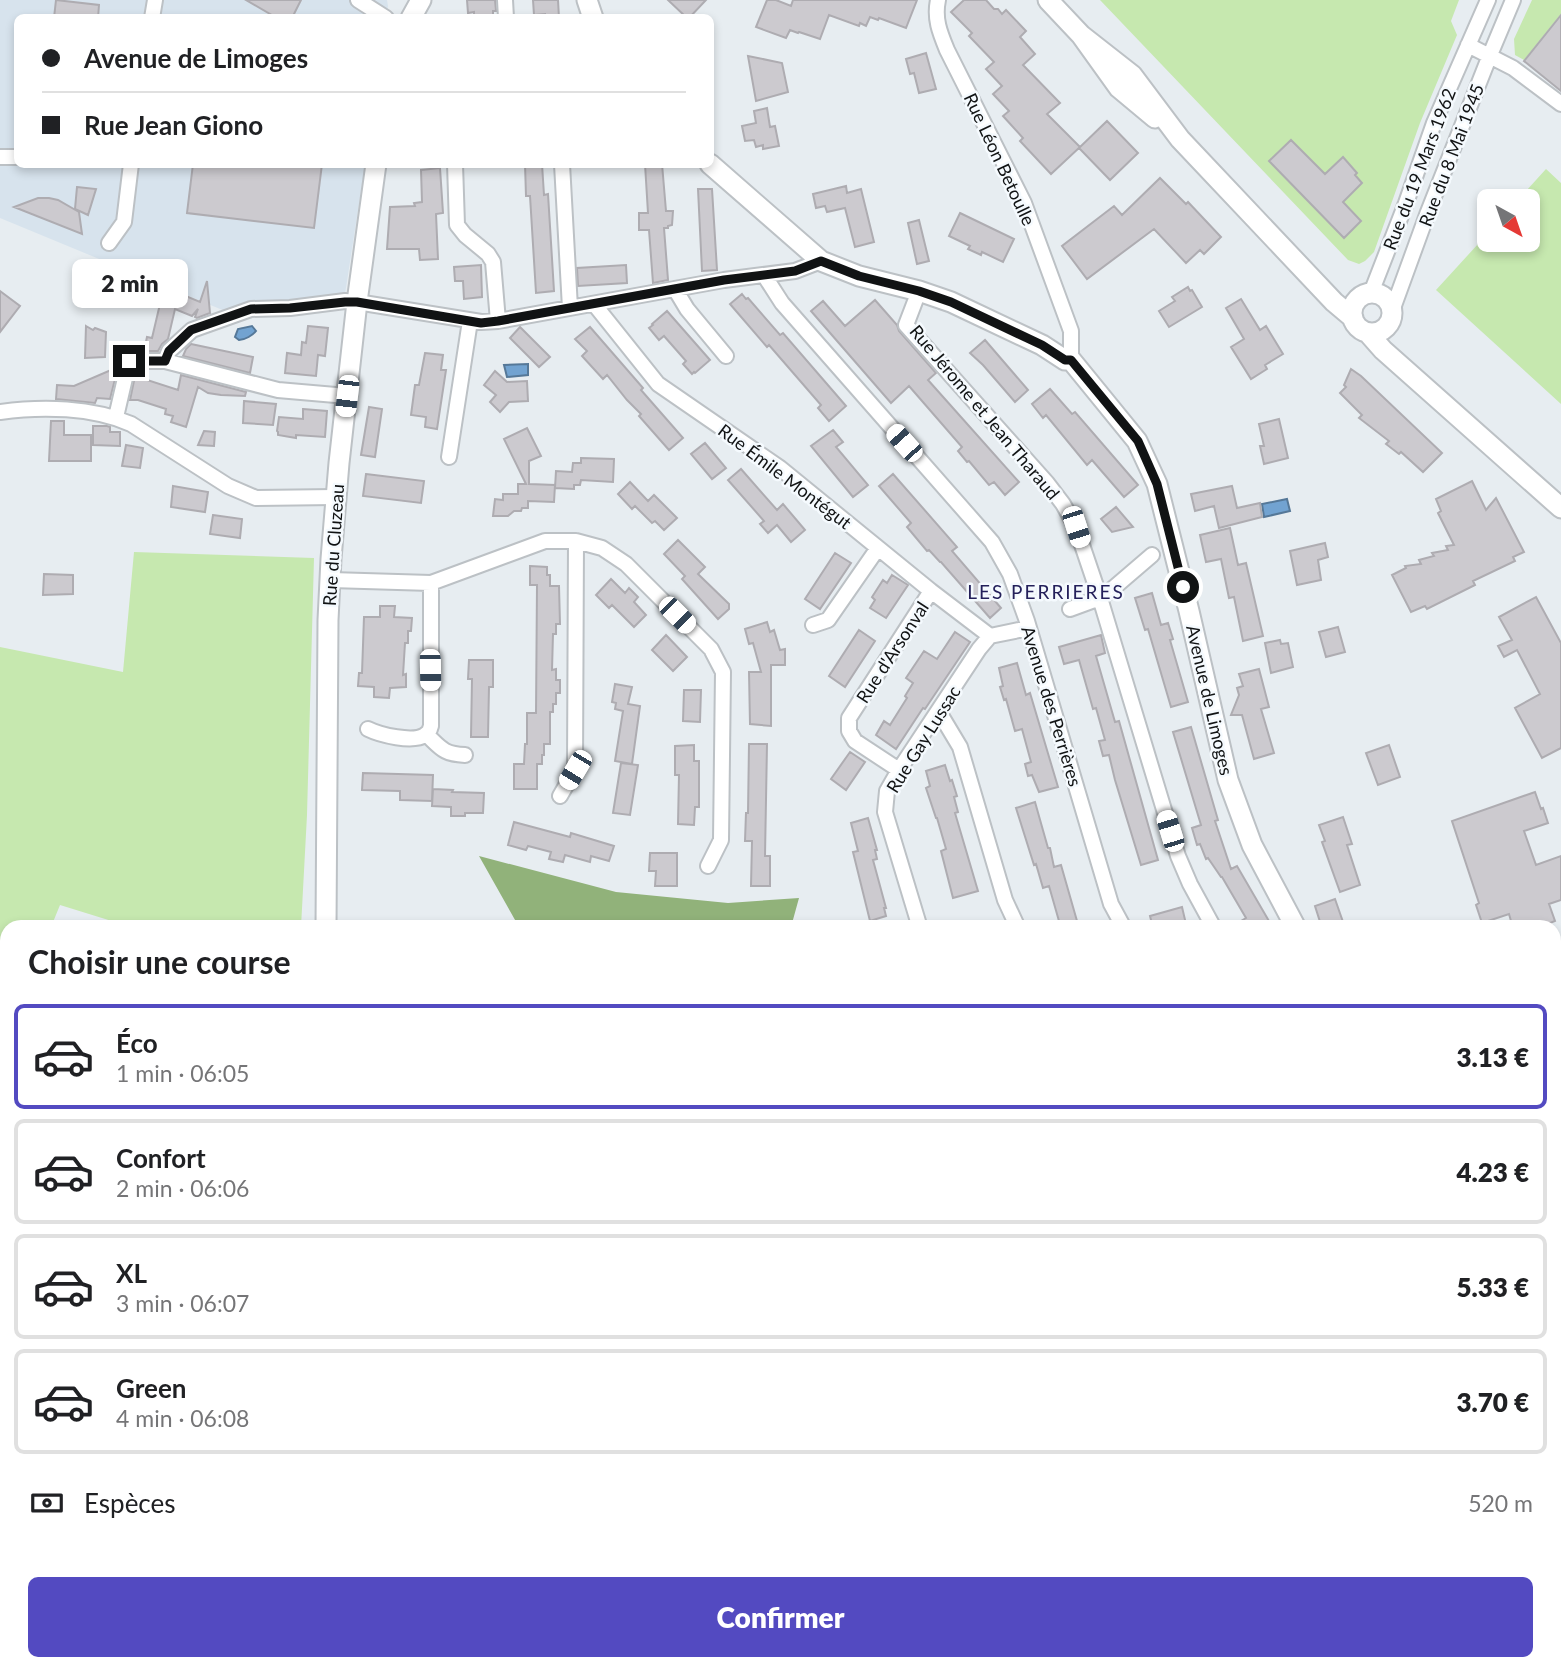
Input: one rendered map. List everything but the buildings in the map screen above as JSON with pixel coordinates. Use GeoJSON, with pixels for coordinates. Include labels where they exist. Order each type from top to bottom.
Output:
{"type":"FeatureCollection","features":[{"type":"Feature","properties":{"kind":"main road"},"geometry":{"type":"LineString","coordinates":[[1048,0],[1081,35],[1119,88],[1180,139],[1317,285],[1353,318]]}},
{"type":"Feature","properties":{"kind":"main road","name":"Avenue de Limoges"},"geometry":{"type":"LineString","coordinates":[[714,167],[821,261],[859,276],[951,302],[1042,345],[1065,360],[1071,360],[1138,441],[1157,484],[1228,780],[1252,845],[1292,920]]}},
{"type":"Feature","properties":{"kind":"main road","name":"Rue du Cluzeau"},"geometry":{"type":"LineString","coordinates":[[326,920],[328,620],[335,497],[375,168]]}},
{"type":"Feature","properties":{"kind":"main road"},"geometry":{"type":"LineString","coordinates":[[1317,285],[1385,298],[1388,301],[1402,365]]}},
{"type":"Feature","properties":{"kind":"main road"},"geometry":{"type":"LineString","coordinates":[[1365,296],[1353,307],[1353,318],[1357,327],[1367,333],[1383,351],[1561,508]]}},
{"type":"Feature","properties":{"kind":"main road"},"geometry":{"type":"LineString","coordinates":[[1367,333],[1379,332],[1390,318]]}},
{"type":"Feature","properties":{"kind":"street"},"geometry":{"type":"LineString","coordinates":[[358,0],[380,14]]}},
{"type":"Feature","properties":{"kind":"street","name":"Rue Léon Betoulle"},"geometry":{"type":"LineString","coordinates":[[937,0],[937,27],[1024,203],[1071,331],[1071,360]]}},
{"type":"Feature","properties":{"kind":"street","name":"Rue du 19 Mars 1962"},"geometry":{"type":"LineString","coordinates":[[1365,296],[1406,203],[1434,123],[1488,0]]}},
{"type":"Feature","properties":{"kind":"street","name":"Rue du 8 Mai 1945"},"geometry":{"type":"LineString","coordinates":[[1390,318],[1428,212],[1513,0]]}},
{"type":"Feature","properties":{"kind":"street"},"geometry":{"type":"LineString","coordinates":[[1468,45],[1513,68],[1561,104]]}},
{"type":"Feature","properties":{"kind":"street"},"geometry":{"type":"LineString","coordinates":[[109,243],[124,222],[131,168]]}},
{"type":"Feature","properties":{"kind":"street"},"geometry":{"type":"LineString","coordinates":[[456,168],[457,225],[494,262],[498,321]]}},
{"type":"Feature","properties":{"kind":"street"},"geometry":{"type":"LineString","coordinates":[[562,168],[570,308]]}},
{"type":"Feature","properties":{"kind":"street"},"geometry":{"type":"LineString","coordinates":[[165,361],[169,351],[191,330],[251,309],[357,302],[481,323],[795,271],[821,261]]}},
{"type":"Feature","properties":{"kind":"street","name":"Avenue des Perrières"},"geometry":{"type":"LineString","coordinates":[[764,275],[782,303],[992,542],[1010,574],[1029,628],[1111,904],[1120,920]]}},
{"type":"Feature","properties":{"kind":"street"},"geometry":{"type":"LineString","coordinates":[[675,289],[687,309],[726,355]]}},
{"type":"Feature","properties":{"kind":"street","name":"Rue Jérome et Jean Tharaud"},"geometry":{"type":"LineString","coordinates":[[919,291],[906,325],[1038,473],[1063,504],[1076,527],[1178,856],[1210,920]]}},
{"type":"Feature","properties":{"kind":"street","name":"Rue Émile Montégut"},"geometry":{"type":"LineString","coordinates":[[594,304],[658,384],[780,468],[990,636]]}},
{"type":"Feature","properties":{"kind":"street"},"geometry":{"type":"LineString","coordinates":[[449,457],[470,321]]}},
{"type":"Feature","properties":{"kind":"street"},"geometry":{"type":"LineString","coordinates":[[116,417],[129,361],[165,361],[278,390],[347,396]]}},
{"type":"Feature","properties":{"kind":"street"},"geometry":{"type":"LineString","coordinates":[[0,412],[26,408],[95,412],[116,417],[228,486],[256,498],[335,497]]}},
{"type":"Feature","properties":{"kind":"street"},"geometry":{"type":"LineString","coordinates":[[331,580],[431,583],[545,541],[576,541],[602,548],[626,564],[711,649],[723,672],[721,841],[708,866]]}},
{"type":"Feature","properties":{"kind":"street"},"geometry":{"type":"LineString","coordinates":[[560,796],[575,770],[576,541]]}},
{"type":"Feature","properties":{"kind":"street"},"geometry":{"type":"LineString","coordinates":[[813,625],[828,620],[878,548]]}},
{"type":"Feature","properties":{"kind":"street"},"geometry":{"type":"LineString","coordinates":[[1070,609],[1100,598],[1152,555]]}},
{"type":"Feature","properties":{"kind":"street"},"geometry":{"type":"LineString","coordinates":[[368,729],[387,736],[416,738],[426,734],[431,726],[431,583]]}},
{"type":"Feature","properties":{"kind":"street","name":"Rue d'Arsonval"},"geometry":{"type":"LineString","coordinates":[[899,770],[855,741],[849,731],[849,718],[931,591]]}},
{"type":"Feature","properties":{"kind":"street"},"geometry":{"type":"LineString","coordinates":[[990,636],[1029,628]]}},
{"type":"Feature","properties":{"kind":"street","name":"Rue Gay Lussac"},"geometry":{"type":"LineString","coordinates":[[918,920],[885,812],[887,791],[990,636]]}},
{"type":"Feature","properties":{"kind":"street"},"geometry":{"type":"LineString","coordinates":[[939,712],[960,747],[1005,900],[1014,920]]}},
{"type":"Feature","properties":{"kind":"street"},"geometry":{"type":"LineString","coordinates":[[426,734],[443,750],[451,754],[465,755]]}},
{"type":"Feature","properties":{"kind":"shaded area"},"geometry":{"type":"Polygon","coordinates":[[[0,0],[387,0],[387,14],[14,14],[14,168],[365,168],[345,294],[225,311],[0,218],[0,0]]]}},
{"type":"Feature","properties":{"kind":"green space"},"geometry":{"type":"Polygon","coordinates":[[[1100,0],[1459,0],[1451,21],[1457,35],[1420,123],[1374,252],[1359,264],[1348,260],[1100,0]]]}},
{"type":"Feature","properties":{"kind":"green space"},"geometry":{"type":"Polygon","coordinates":[[[1532,0],[1561,0],[1561,14],[1524,60],[1515,55],[1514,39],[1532,0]]]}},
{"type":"Feature","properties":{"kind":"green space"},"geometry":{"type":"Polygon","coordinates":[[[1546,169],[1561,183],[1561,404],[1436,290],[1477,245],[1477,252],[1540,252],[1540,189],[1528,189],[1546,169]]]}},
{"type":"Feature","properties":{"kind":"green space"},"geometry":{"type":"Polygon","coordinates":[[[134,552],[314,558],[301,920],[108,920],[60,905],[54,920],[0,920],[0,647],[123,672],[134,552]]]}},
{"type":"Feature","properties":{"kind":"green space"},"geometry":{"type":"Polygon","coordinates":[[[479,856],[616,892],[728,903],[799,898],[793,920],[515,920],[479,856]]]}},
{"type":"Feature","properties":{"kind":"water"},"geometry":{"type":"Polygon","coordinates":[[[252,326],[256,331],[251,336],[239,340],[235,337],[238,329],[252,326]]]}},
{"type":"Feature","properties":{"kind":"water"},"geometry":{"type":"Polygon","coordinates":[[[528,364],[528,375],[507,377],[504,365],[528,364]]]}},
{"type":"Feature","properties":{"kind":"water"},"geometry":{"type":"Polygon","coordinates":[[[1287,499],[1290,511],[1264,517],[1262,504],[1287,499]]]}},
{"type":"Feature","properties":{"kind":"district","name":"LES PERRIERES"},"geometry":{"type":"Point","coordinates":[1046,591]}},
{"type":"Feature","properties":{"kind":"route"},"geometry":{"type":"LineString","coordinates":[[129,361],[165,361],[169,351],[191,330],[251,309],[357,302],[481,323],[724,280],[795,271],[821,261],[859,276],[951,302],[1042,345],[1065,360],[1071,360],[1138,441],[1157,484],[1183,587]]}}]}
